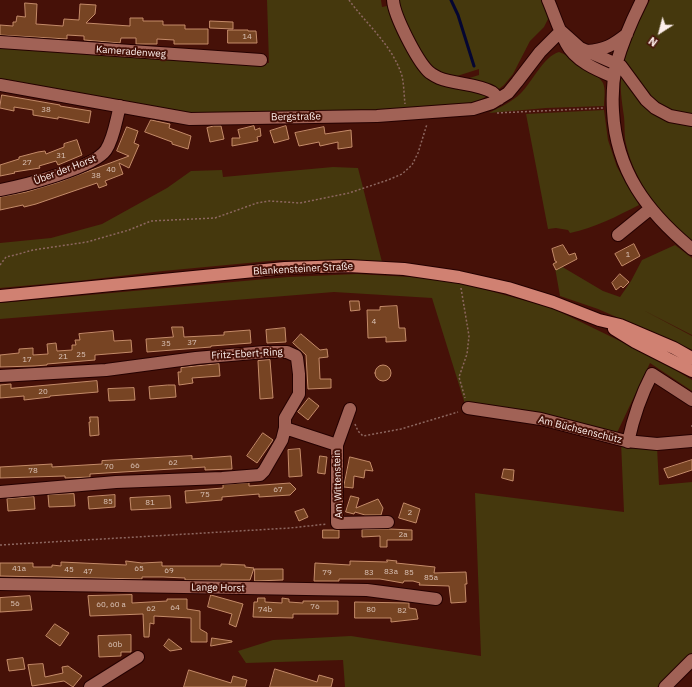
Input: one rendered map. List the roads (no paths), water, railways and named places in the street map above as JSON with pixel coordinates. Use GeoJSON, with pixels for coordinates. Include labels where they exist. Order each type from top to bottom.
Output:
{"type":"FeatureCollection","features":[{"type":"Feature","properties":{"kind":"main road","name":"Blankensteiner Straße"},"geometry":{"type":"LineString","coordinates":[[0,296],[285,268],[348,266],[404,269],[459,277],[508,288],[553,302],[599,320],[620,325],[674,348],[692,358]]}},
{"type":"Feature","properties":{"kind":"main road","name":"Blankensteiner Straße"},"geometry":{"type":"LineString","coordinates":[[599,320],[635,342],[692,371]]}},
{"type":"Feature","properties":{"kind":"street"},"geometry":{"type":"LineString","coordinates":[[393,0],[394,8],[408,40],[429,72],[441,79],[493,92],[499,99]]}},
{"type":"Feature","properties":{"kind":"street"},"geometry":{"type":"LineString","coordinates":[[548,0],[567,45],[578,58],[588,66],[614,76]]}},
{"type":"Feature","properties":{"kind":"street"},"geometry":{"type":"LineString","coordinates":[[642,0],[616,64],[612,97],[614,130],[623,163],[650,209],[666,226],[692,249]]}},
{"type":"Feature","properties":{"kind":"street"},"geometry":{"type":"LineString","coordinates":[[561,31],[580,48],[621,66],[646,100],[655,108],[670,116],[692,120]]}},
{"type":"Feature","properties":{"kind":"street","name":"Bergstraße"},"geometry":{"type":"LineString","coordinates":[[0,85],[190,119],[376,116],[473,109],[492,103],[508,93],[540,52],[561,31]]}},
{"type":"Feature","properties":{"kind":"street"},"geometry":{"type":"LineString","coordinates":[[586,51],[595,51],[611,46],[627,34]]}},
{"type":"Feature","properties":{"kind":"street","name":"Kameradenweg"},"geometry":{"type":"LineString","coordinates":[[0,42],[261,60]]}},
{"type":"Feature","properties":{"kind":"street","name":"Über der Horst"},"geometry":{"type":"LineString","coordinates":[[0,190],[23,186],[84,165],[101,157],[110,142],[120,106]]}},
{"type":"Feature","properties":{"kind":"street"},"geometry":{"type":"LineString","coordinates":[[618,236],[650,209]]}},
{"type":"Feature","properties":{"kind":"street","name":"Fritz-Ebert-Ring"},"geometry":{"type":"LineString","coordinates":[[0,376],[106,370],[196,358],[266,352],[287,352],[296,356],[297,358],[299,392],[285,418],[285,428],[282,440],[264,471],[260,475],[116,482],[0,492]]}},
{"type":"Feature","properties":{"kind":"street"},"geometry":{"type":"LineString","coordinates":[[628,442],[646,386],[652,374],[692,400]]}},
{"type":"Feature","properties":{"kind":"street","name":"Am Büchsenschütz"},"geometry":{"type":"LineString","coordinates":[[468,408],[541,419],[628,442],[657,444],[692,441]]}},
{"type":"Feature","properties":{"kind":"street","name":"Am Wittenstein"},"geometry":{"type":"LineString","coordinates":[[350,409],[337,445],[337,523],[388,522]]}},
{"type":"Feature","properties":{"kind":"street","name":"Am Wittenstein"},"geometry":{"type":"LineString","coordinates":[[285,428],[337,445]]}},
{"type":"Feature","properties":{"kind":"street","name":"Lange Horst"},"geometry":{"type":"LineString","coordinates":[[0,584],[367,590],[436,598]]}},
{"type":"Feature","properties":{"kind":"street"},"geometry":{"type":"LineString","coordinates":[[90,687],[138,658]]}},
{"type":"Feature","properties":{"kind":"street"},"geometry":{"type":"LineString","coordinates":[[665,687],[692,660]]}},
{"type":"Feature","properties":{"kind":"waterway"},"geometry":{"type":"LineString","coordinates":[[451,0],[458,15],[474,66]]}}]}
